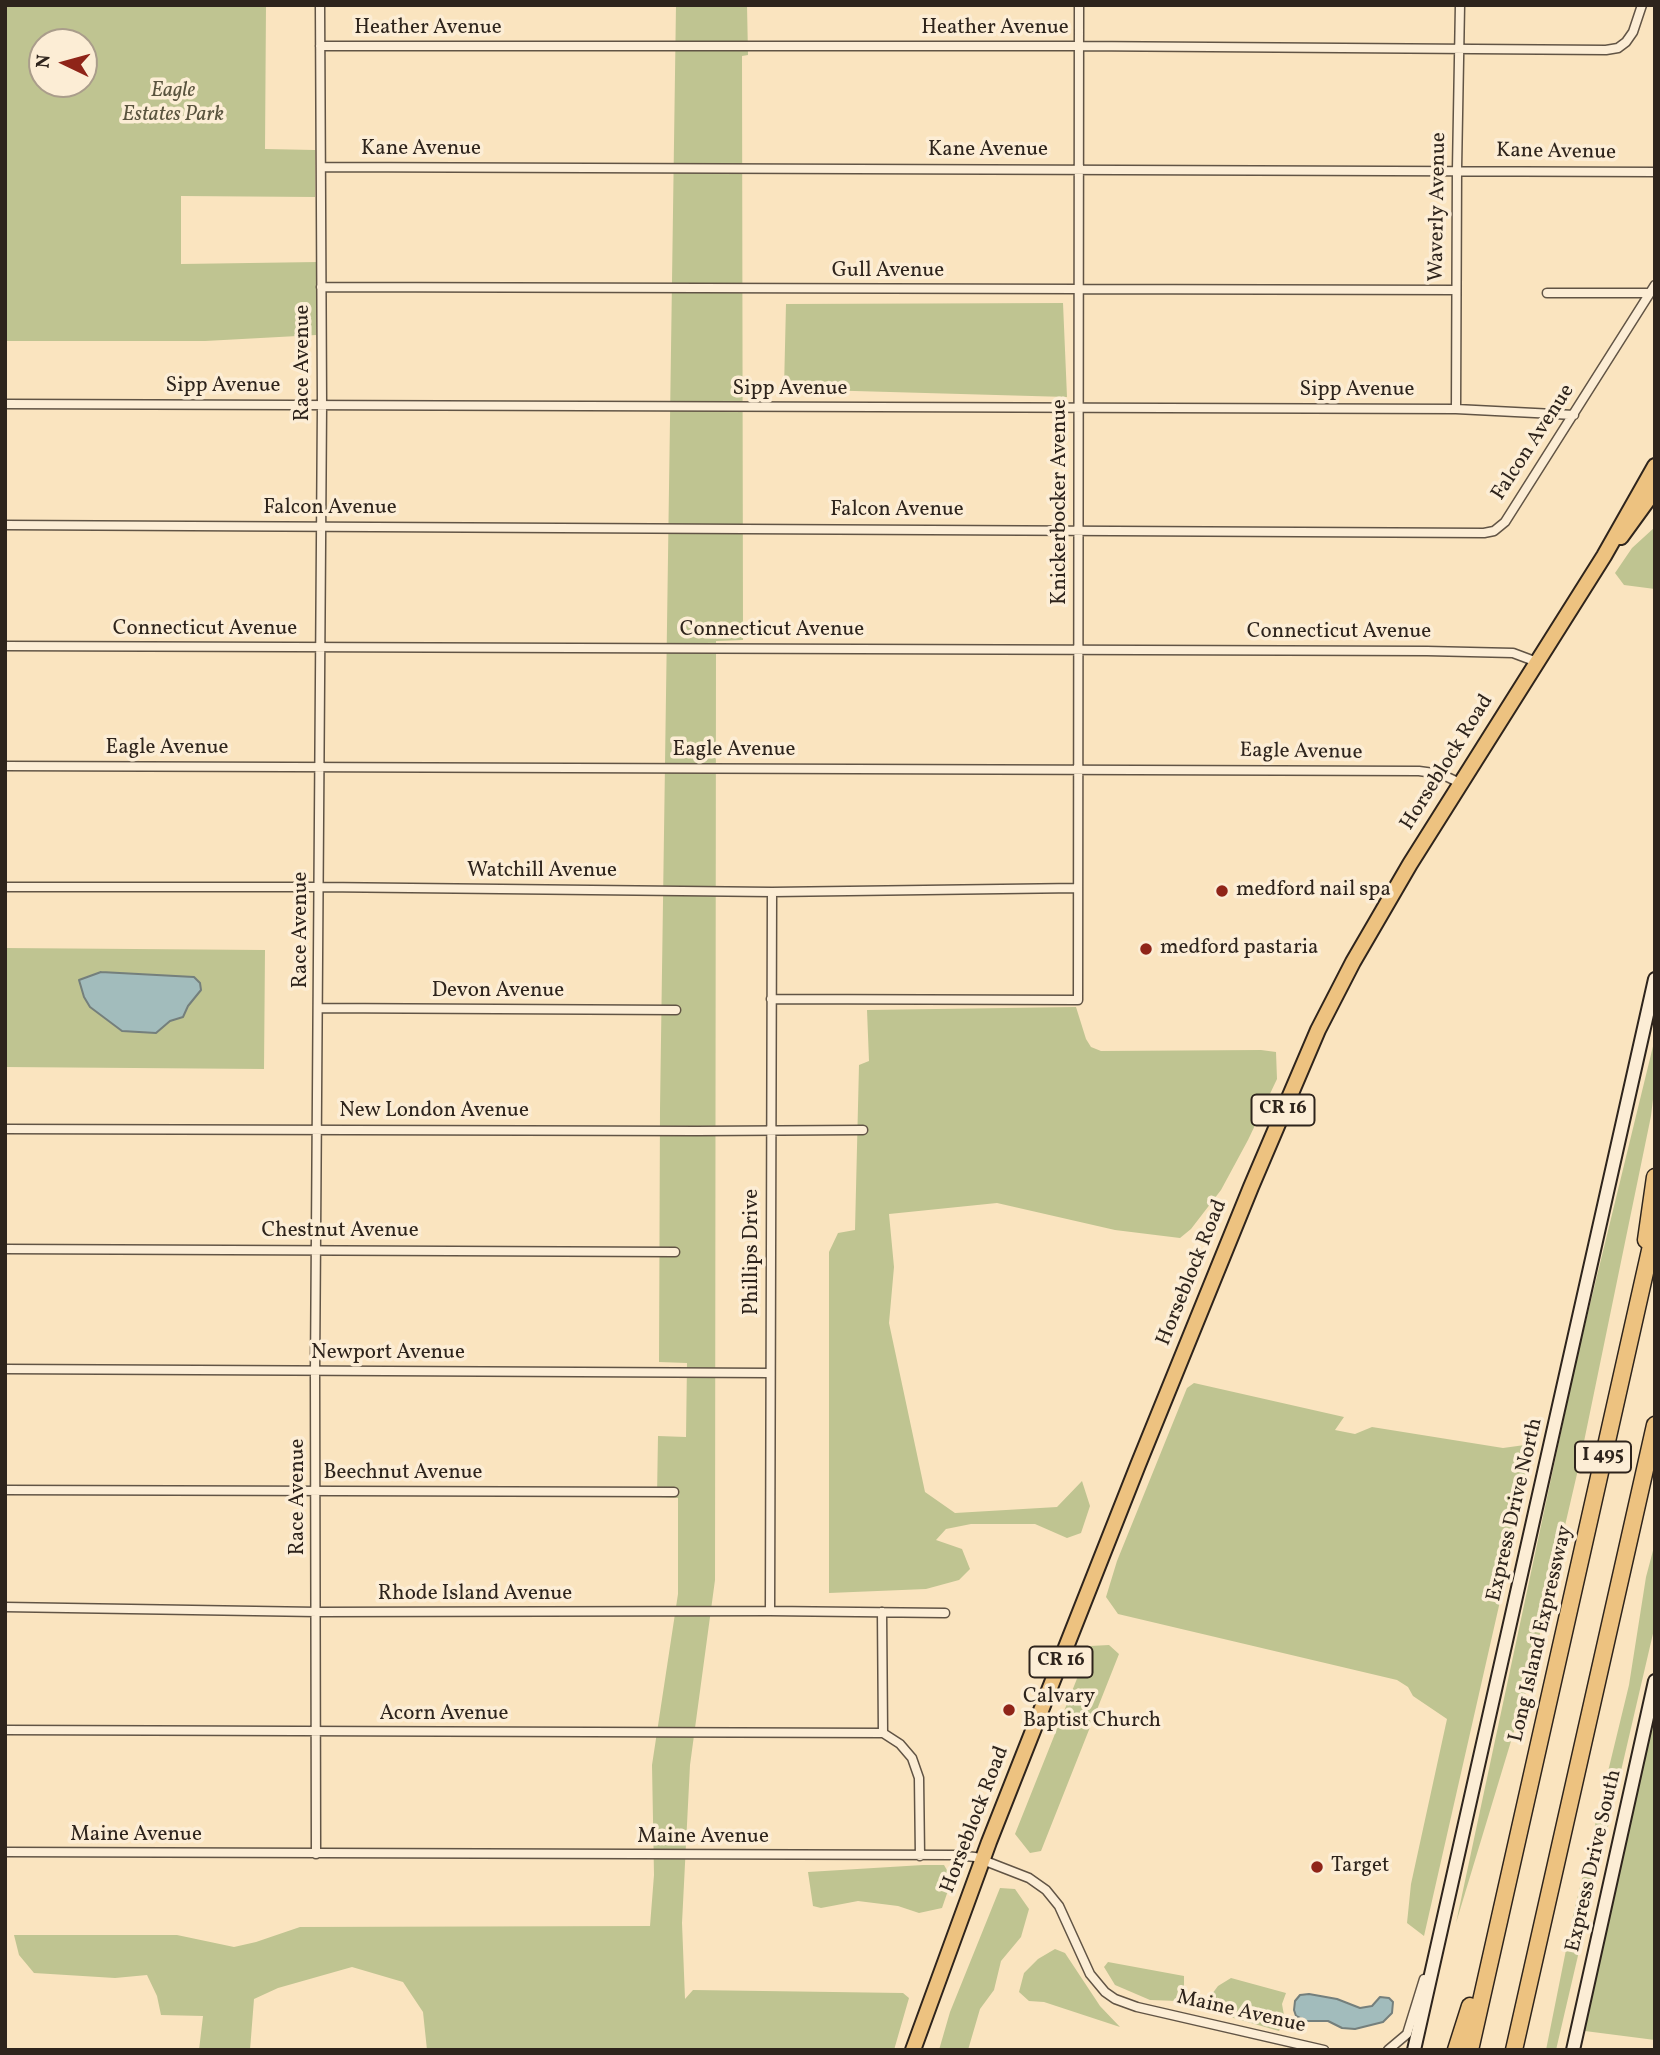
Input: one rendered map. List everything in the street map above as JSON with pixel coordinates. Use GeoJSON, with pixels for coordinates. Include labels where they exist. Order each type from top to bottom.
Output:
{"type":"FeatureCollection","features":[{"type":"Feature","properties":{"kind":"highway"},"geometry":{"type":"LineString","coordinates":[[1637,1308],[1655,1177]]}},
{"type":"Feature","properties":{"kind":"highway","name":"Long Island Expressway"},"geometry":{"type":"LineString","coordinates":[[1470,2050],[1655,1228]]}},
{"type":"Feature","properties":{"kind":"highway","name":"I 495"},"geometry":{"type":"LineString","coordinates":[[1514,2050],[1655,1425]]}},
{"type":"Feature","properties":{"kind":"highway"},"geometry":{"type":"LineString","coordinates":[[1456,2050],[1509,1876]]}},
{"type":"Feature","properties":{"kind":"highway"},"geometry":{"type":"LineString","coordinates":[[1524,2050],[1538,1945]]}},
{"type":"Feature","properties":{"kind":"main road","name":"Horseblock Road"},"geometry":{"type":"LineString","coordinates":[[913,2050],[982,1858],[1167,1393],[1303,1062],[1353,962],[1410,864],[1604,556],[1655,466]]}},
{"type":"Feature","properties":{"kind":"main road","name":"Horseblock Road"},"geometry":{"type":"LineString","coordinates":[[1604,556],[1655,490]]}},
{"type":"Feature","properties":{"kind":"main road","name":"Express Drive North"},"geometry":{"type":"LineString","coordinates":[[1414,2050],[1655,979]]}},
{"type":"Feature","properties":{"kind":"main road","name":"Express Drive South"},"geometry":{"type":"LineString","coordinates":[[1573,2050],[1655,1681]]}},
{"type":"Feature","properties":{"kind":"street","name":"Race Avenue"},"geometry":{"type":"LineString","coordinates":[[316,1854],[315,1491],[322,167],[320,5]]}},
{"type":"Feature","properties":{"kind":"street","name":"Knickerbocker Avenue"},"geometry":{"type":"LineString","coordinates":[[771,999],[1078,1000],[1079,5]]}},
{"type":"Feature","properties":{"kind":"street","name":"Waverly Avenue"},"geometry":{"type":"LineString","coordinates":[[1456,409],[1460,5]]}},
{"type":"Feature","properties":{"kind":"street","name":"Heather Avenue"},"geometry":{"type":"LineString","coordinates":[[320,46],[1079,46],[1606,50],[1618,48],[1633,32],[1642,5]]}},
{"type":"Feature","properties":{"kind":"street","name":"Kane Avenue"},"geometry":{"type":"LineString","coordinates":[[322,167],[1457,169],[1655,172]]}},
{"type":"Feature","properties":{"kind":"street","name":"Falcon Avenue"},"geometry":{"type":"LineString","coordinates":[[5,525],[1484,533],[1494,531],[1505,522],[1655,285]]}},
{"type":"Feature","properties":{"kind":"street","name":"Gull Avenue"},"geometry":{"type":"LineString","coordinates":[[321,288],[1456,290]]}},
{"type":"Feature","properties":{"kind":"street"},"geometry":{"type":"LineString","coordinates":[[1546,293],[1649,293]]}},
{"type":"Feature","properties":{"kind":"street","name":"Sipp Avenue"},"geometry":{"type":"LineString","coordinates":[[5,404],[1456,409],[1574,415]]}},
{"type":"Feature","properties":{"kind":"street","name":"Connecticut Avenue"},"geometry":{"type":"LineString","coordinates":[[5,646],[1427,651],[1513,653],[1537,662]]}},
{"type":"Feature","properties":{"kind":"street","name":"Eagle Avenue"},"geometry":{"type":"LineString","coordinates":[[5,766],[1419,771],[1441,774],[1460,783]]}},
{"type":"Feature","properties":{"kind":"street","name":"Watchill Avenue"},"geometry":{"type":"LineString","coordinates":[[5,887],[772,892],[1078,888]]}},
{"type":"Feature","properties":{"kind":"street","name":"Phillips Drive"},"geometry":{"type":"LineString","coordinates":[[770,1611],[772,892]]}},
{"type":"Feature","properties":{"kind":"street","name":"Devon Avenue"},"geometry":{"type":"LineString","coordinates":[[319,1008],[676,1010]]}},
{"type":"Feature","properties":{"kind":"street","name":"New London Avenue"},"geometry":{"type":"LineString","coordinates":[[5,1129],[863,1130]]}},
{"type":"Feature","properties":{"kind":"street","name":"Chestnut Avenue"},"geometry":{"type":"LineString","coordinates":[[5,1249],[675,1252]]}},
{"type":"Feature","properties":{"kind":"street","name":"Newport Avenue"},"geometry":{"type":"LineString","coordinates":[[5,1369],[770,1373]]}},
{"type":"Feature","properties":{"kind":"street","name":"Beechnut Avenue"},"geometry":{"type":"LineString","coordinates":[[5,1490],[674,1492]]}},
{"type":"Feature","properties":{"kind":"street","name":"Rhode Island Avenue"},"geometry":{"type":"LineString","coordinates":[[5,1607],[317,1612],[945,1613]]}},
{"type":"Feature","properties":{"kind":"street"},"geometry":{"type":"LineString","coordinates":[[883,1612],[883,1733],[900,1744],[912,1758],[919,1778],[920,1856]]}},
{"type":"Feature","properties":{"kind":"street","name":"Acorn Avenue"},"geometry":{"type":"LineString","coordinates":[[5,1730],[883,1733]]}},
{"type":"Feature","properties":{"kind":"street","name":"Maine Avenue"},"geometry":{"type":"LineString","coordinates":[[5,1852],[954,1855],[982,1858],[1029,1878],[1046,1890],[1059,1906],[1090,1974],[1105,1992],[1115,1999],[1137,2007],[1324,2050]]}},
{"type":"Feature","properties":{"kind":"street"},"geometry":{"type":"LineString","coordinates":[[1388,2050],[1403,2039],[1410,2026],[1449,1896]]}},
{"type":"Feature","properties":{"kind":"green space","name":"Eagle Estates Park"},"geometry":{"type":"Polygon","coordinates":[[[5,5],[266,5],[265,149],[315,150],[315,197],[181,196],[181,264],[318,262],[316,335],[205,341],[5,341],[5,5]]]}},
{"type":"Feature","properties":{"kind":"green space"},"geometry":{"type":"Polygon","coordinates":[[[676,5],[747,5],[748,55],[742,56],[743,640],[716,641],[715,1580],[690,1765],[682,1923],[685,1999],[693,1990],[903,1993],[909,1998],[894,2050],[427,2050],[423,2012],[403,1982],[352,1967],[278,1988],[254,1999],[250,2050],[199,2050],[203,2016],[161,2015],[157,1996],[147,1975],[115,1978],[34,1973],[19,1955],[14,1935],[177,1935],[234,1947],[300,1927],[650,1926],[654,1875],[652,1765],[678,1594],[678,1498],[657,1497],[658,1436],[686,1437],[687,1363],[659,1362],[660,1108],[676,5]]]}},
{"type":"Feature","properties":{"kind":"green space"},"geometry":{"type":"Polygon","coordinates":[[[1063,303],[1067,397],[784,389],[786,304],[1063,303]]]}},
{"type":"Feature","properties":{"kind":"green space"},"geometry":{"type":"Polygon","coordinates":[[[1655,527],[1655,589],[1624,585],[1615,573],[1632,548],[1655,527]]]}},
{"type":"Feature","properties":{"kind":"green space"},"geometry":{"type":"Polygon","coordinates":[[[5,948],[265,950],[264,1069],[5,1067],[5,948]]]}},
{"type":"Feature","properties":{"kind":"green space"},"geometry":{"type":"Polygon","coordinates":[[[1076,1007],[1086,1039],[1091,1047],[1101,1051],[1276,1052],[1277,1079],[1221,1190],[1191,1229],[1180,1238],[1115,1230],[997,1203],[889,1214],[894,1267],[889,1323],[925,1492],[955,1513],[1057,1507],[1082,1481],[1090,1506],[1081,1533],[1067,1538],[1035,1524],[971,1524],[946,1529],[936,1540],[962,1549],[970,1569],[959,1580],[926,1589],[829,1593],[829,1252],[838,1233],[855,1230],[859,1065],[869,1061],[867,1010],[1076,1007]]]}},
{"type":"Feature","properties":{"kind":"green space"},"geometry":{"type":"Polygon","coordinates":[[[1655,1038],[1655,1082],[1651,1116],[1580,1461],[1528,1685],[1456,1923],[1576,1362],[1655,1038]]]}},
{"type":"Feature","properties":{"kind":"green space"},"geometry":{"type":"Polygon","coordinates":[[[1194,1383],[1344,1417],[1335,1430],[1355,1434],[1372,1427],[1503,1448],[1532,1444],[1533,1456],[1424,1936],[1407,1923],[1411,1884],[1447,1719],[1413,1696],[1408,1687],[1397,1680],[1118,1614],[1106,1597],[1117,1561],[1187,1388],[1194,1383]]]}},
{"type":"Feature","properties":{"kind":"green space"},"geometry":{"type":"Polygon","coordinates":[[[1655,1543],[1655,1625],[1556,2050],[1546,2050],[1572,1920],[1629,1685],[1646,1577],[1655,1543]]]}},
{"type":"Feature","properties":{"kind":"green space"},"geometry":{"type":"Polygon","coordinates":[[[1109,1645],[1119,1654],[1041,1851],[1030,1853],[1015,1834],[1090,1646],[1109,1645]]]}},
{"type":"Feature","properties":{"kind":"green space"},"geometry":{"type":"Polygon","coordinates":[[[1655,1702],[1655,2040],[1577,2030],[1655,1702]]]}},
{"type":"Feature","properties":{"kind":"green space"},"geometry":{"type":"Polygon","coordinates":[[[944,1865],[952,1879],[942,1908],[919,1913],[898,1906],[858,1901],[821,1908],[813,1906],[808,1872],[944,1865]]]}},
{"type":"Feature","properties":{"kind":"green space"},"geometry":{"type":"Polygon","coordinates":[[[1000,1888],[1015,1889],[1029,1909],[1021,1937],[1001,1961],[994,1990],[980,2009],[968,2050],[939,2050],[950,2012],[1000,1888]]]}},
{"type":"Feature","properties":{"kind":"green space"},"geometry":{"type":"Polygon","coordinates":[[[1055,1949],[1065,1953],[1100,2006],[1120,2027],[1044,2002],[1029,2001],[1019,1992],[1024,1973],[1038,1959],[1055,1949]]]}},
{"type":"Feature","properties":{"kind":"green space"},"geometry":{"type":"Polygon","coordinates":[[[1108,1962],[1184,1976],[1184,1990],[1178,2001],[1150,2000],[1115,1985],[1104,1967],[1108,1962]]]}},
{"type":"Feature","properties":{"kind":"green space"},"geometry":{"type":"Polygon","coordinates":[[[1231,1978],[1286,1993],[1282,2004],[1285,2021],[1279,2031],[1216,2013],[1212,2006],[1212,1994],[1218,1986],[1231,1978]]]}},
{"type":"Feature","properties":{"kind":"water"},"geometry":{"type":"Polygon","coordinates":[[[101,972],[194,977],[200,983],[201,990],[183,1017],[170,1021],[156,1033],[122,1031],[90,1007],[84,997],[79,980],[101,972]]]}},
{"type":"Feature","properties":{"kind":"water"},"geometry":{"type":"Polygon","coordinates":[[[1300,1995],[1337,1999],[1360,2008],[1372,2006],[1380,1997],[1389,1998],[1393,2002],[1392,2013],[1383,2022],[1355,2029],[1342,2028],[1328,2021],[1306,2021],[1296,2016],[1295,2001],[1300,1995]]]}},
{"type":"Feature","properties":{"kind":"place","name":"medford nail spa"},"geometry":{"type":"Point","coordinates":[1222,891]}},
{"type":"Feature","properties":{"kind":"place","name":"medford pastaria"},"geometry":{"type":"Point","coordinates":[1146,949]}},
{"type":"Feature","properties":{"kind":"place","name":"Calvary Baptist Church"},"geometry":{"type":"Point","coordinates":[1009,1710]}},
{"type":"Feature","properties":{"kind":"place","name":"Target"},"geometry":{"type":"Point","coordinates":[1317,1867]}}]}
